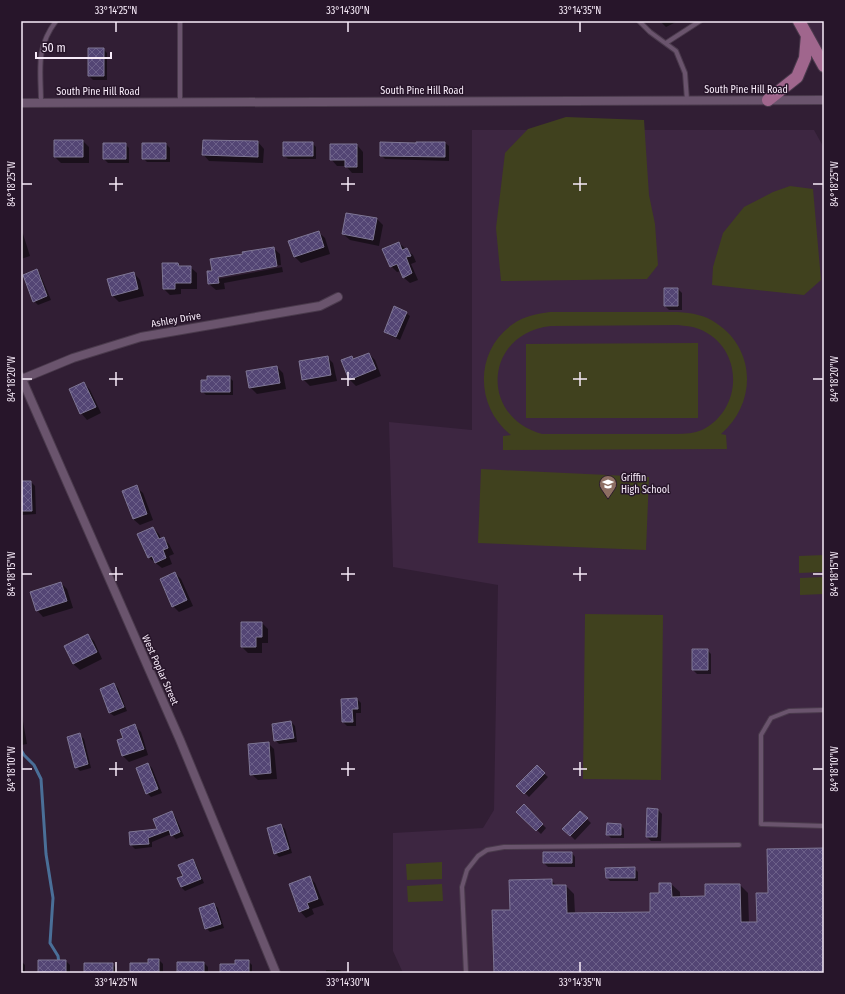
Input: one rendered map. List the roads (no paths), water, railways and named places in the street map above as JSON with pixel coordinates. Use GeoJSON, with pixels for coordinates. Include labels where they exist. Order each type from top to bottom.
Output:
{"type":"FeatureCollection","features":[{"type":"Feature","properties":{"kind":"main road"},"geometry":{"type":"LineString","coordinates":[[799,21],[824,66]]}},
{"type":"Feature","properties":{"kind":"main road"},"geometry":{"type":"LineString","coordinates":[[768,100],[797,77],[805,58],[807,35]]}},
{"type":"Feature","properties":{"kind":"street","name":"South Pine Hill Road"},"geometry":{"type":"LineString","coordinates":[[21,103],[824,100]]}},
{"type":"Feature","properties":{"kind":"street","name":"Ashley Drive"},"geometry":{"type":"LineString","coordinates":[[22,378],[74,358],[141,337],[320,306],[338,297]]}},
{"type":"Feature","properties":{"kind":"street","name":"West Poplar Street"},"geometry":{"type":"LineString","coordinates":[[22,378],[180,740],[276,973]]}},
{"type":"Feature","properties":{"kind":"lane"},"geometry":{"type":"LineString","coordinates":[[41,102],[41,50],[47,35],[56,21]]}},
{"type":"Feature","properties":{"kind":"lane"},"geometry":{"type":"LineString","coordinates":[[180,21],[180,102]]}},
{"type":"Feature","properties":{"kind":"lane"},"geometry":{"type":"LineString","coordinates":[[639,21],[650,32],[676,51],[685,73],[687,100]]}},
{"type":"Feature","properties":{"kind":"lane"},"geometry":{"type":"LineString","coordinates":[[666,43],[700,21]]}},
{"type":"Feature","properties":{"kind":"lane"},"geometry":{"type":"LineString","coordinates":[[824,710],[789,711],[770,718],[760,735],[761,824],[824,826]]}},
{"type":"Feature","properties":{"kind":"lane"},"geometry":{"type":"LineString","coordinates":[[466,973],[462,887],[467,870],[478,856],[487,850],[504,847],[739,845]]}},
{"type":"Feature","properties":{"kind":"waterway"},"geometry":{"type":"LineString","coordinates":[[21,750],[34,765],[41,779],[46,854],[53,898],[50,943],[58,956],[59,963]]}},
{"type":"Feature","properties":{"kind":"place","name":"Griffin High School"},"geometry":{"type":"Point","coordinates":[608,499]}}]}
